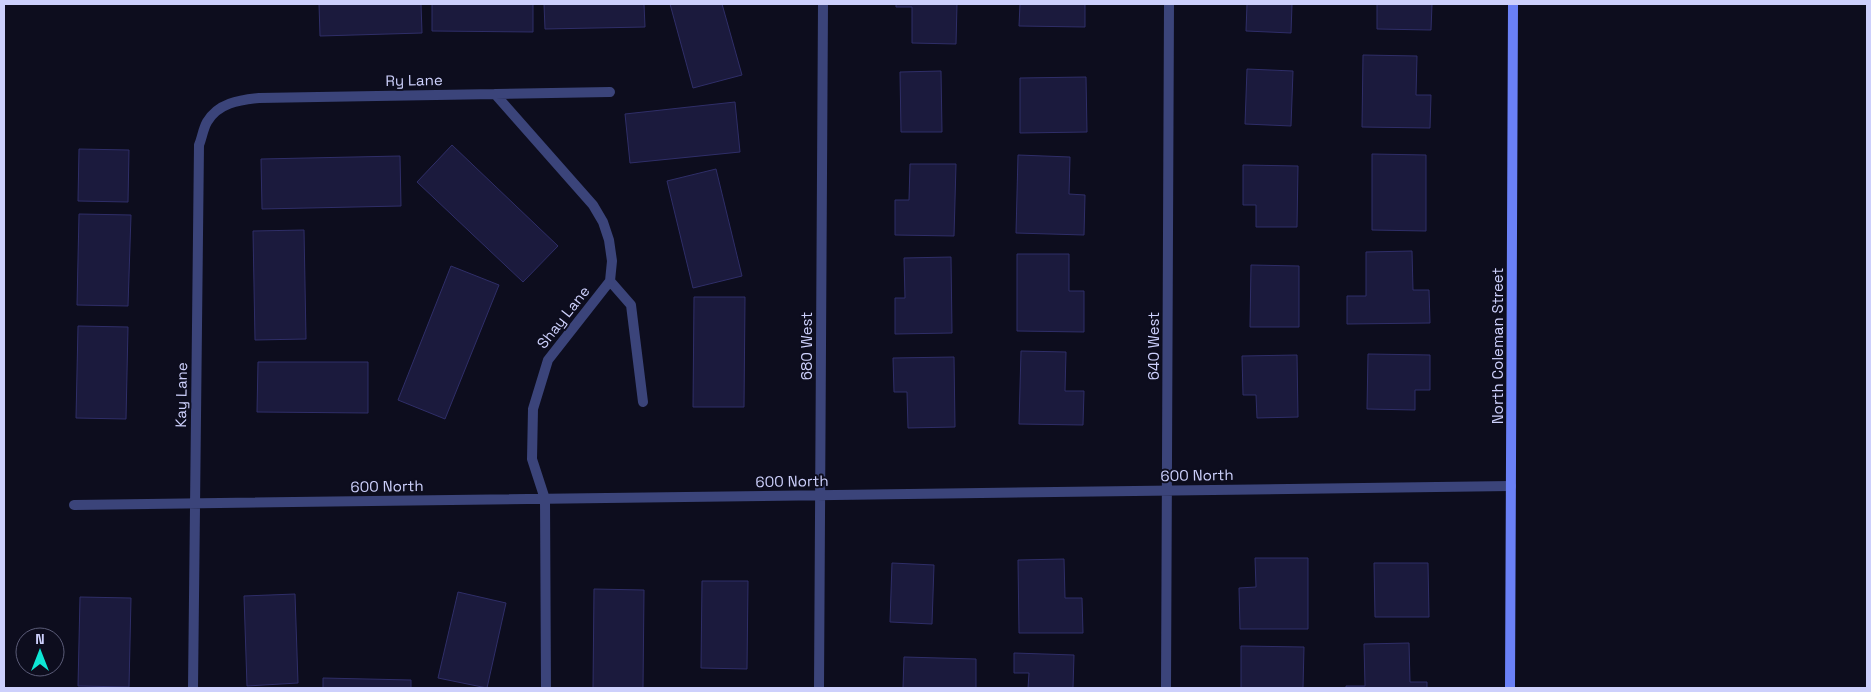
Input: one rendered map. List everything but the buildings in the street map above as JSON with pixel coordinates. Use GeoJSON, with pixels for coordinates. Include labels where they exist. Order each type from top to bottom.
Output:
{"type":"FeatureCollection","features":[{"type":"Feature","properties":{"kind":"street","name":"680 West"},"geometry":{"type":"LineString","coordinates":[[819,688],[823,4]]}},
{"type":"Feature","properties":{"kind":"street","name":"640 West"},"geometry":{"type":"LineString","coordinates":[[1166,688],[1169,4]]}},
{"type":"Feature","properties":{"kind":"street","name":"North Coleman Street"},"geometry":{"type":"LineString","coordinates":[[1510,688],[1513,4]]}},
{"type":"Feature","properties":{"kind":"street","name":"Ry Lane"},"geometry":{"type":"LineString","coordinates":[[219,108],[236,101],[259,98],[610,92]]}},
{"type":"Feature","properties":{"kind":"street","name":"Shay Lane"},"geometry":{"type":"LineString","coordinates":[[496,94],[593,205],[603,222],[609,240],[612,261],[610,281],[548,360],[533,409],[532,459],[545,499],[546,688]]}},
{"type":"Feature","properties":{"kind":"street","name":"Kay Lane"},"geometry":{"type":"LineString","coordinates":[[193,688],[199,145],[206,122],[219,108]]}},
{"type":"Feature","properties":{"kind":"street"},"geometry":{"type":"LineString","coordinates":[[610,281],[631,305],[642,402]]}},
{"type":"Feature","properties":{"kind":"street","name":"600 North"},"geometry":{"type":"LineString","coordinates":[[74,506],[1511,486]]}}]}
